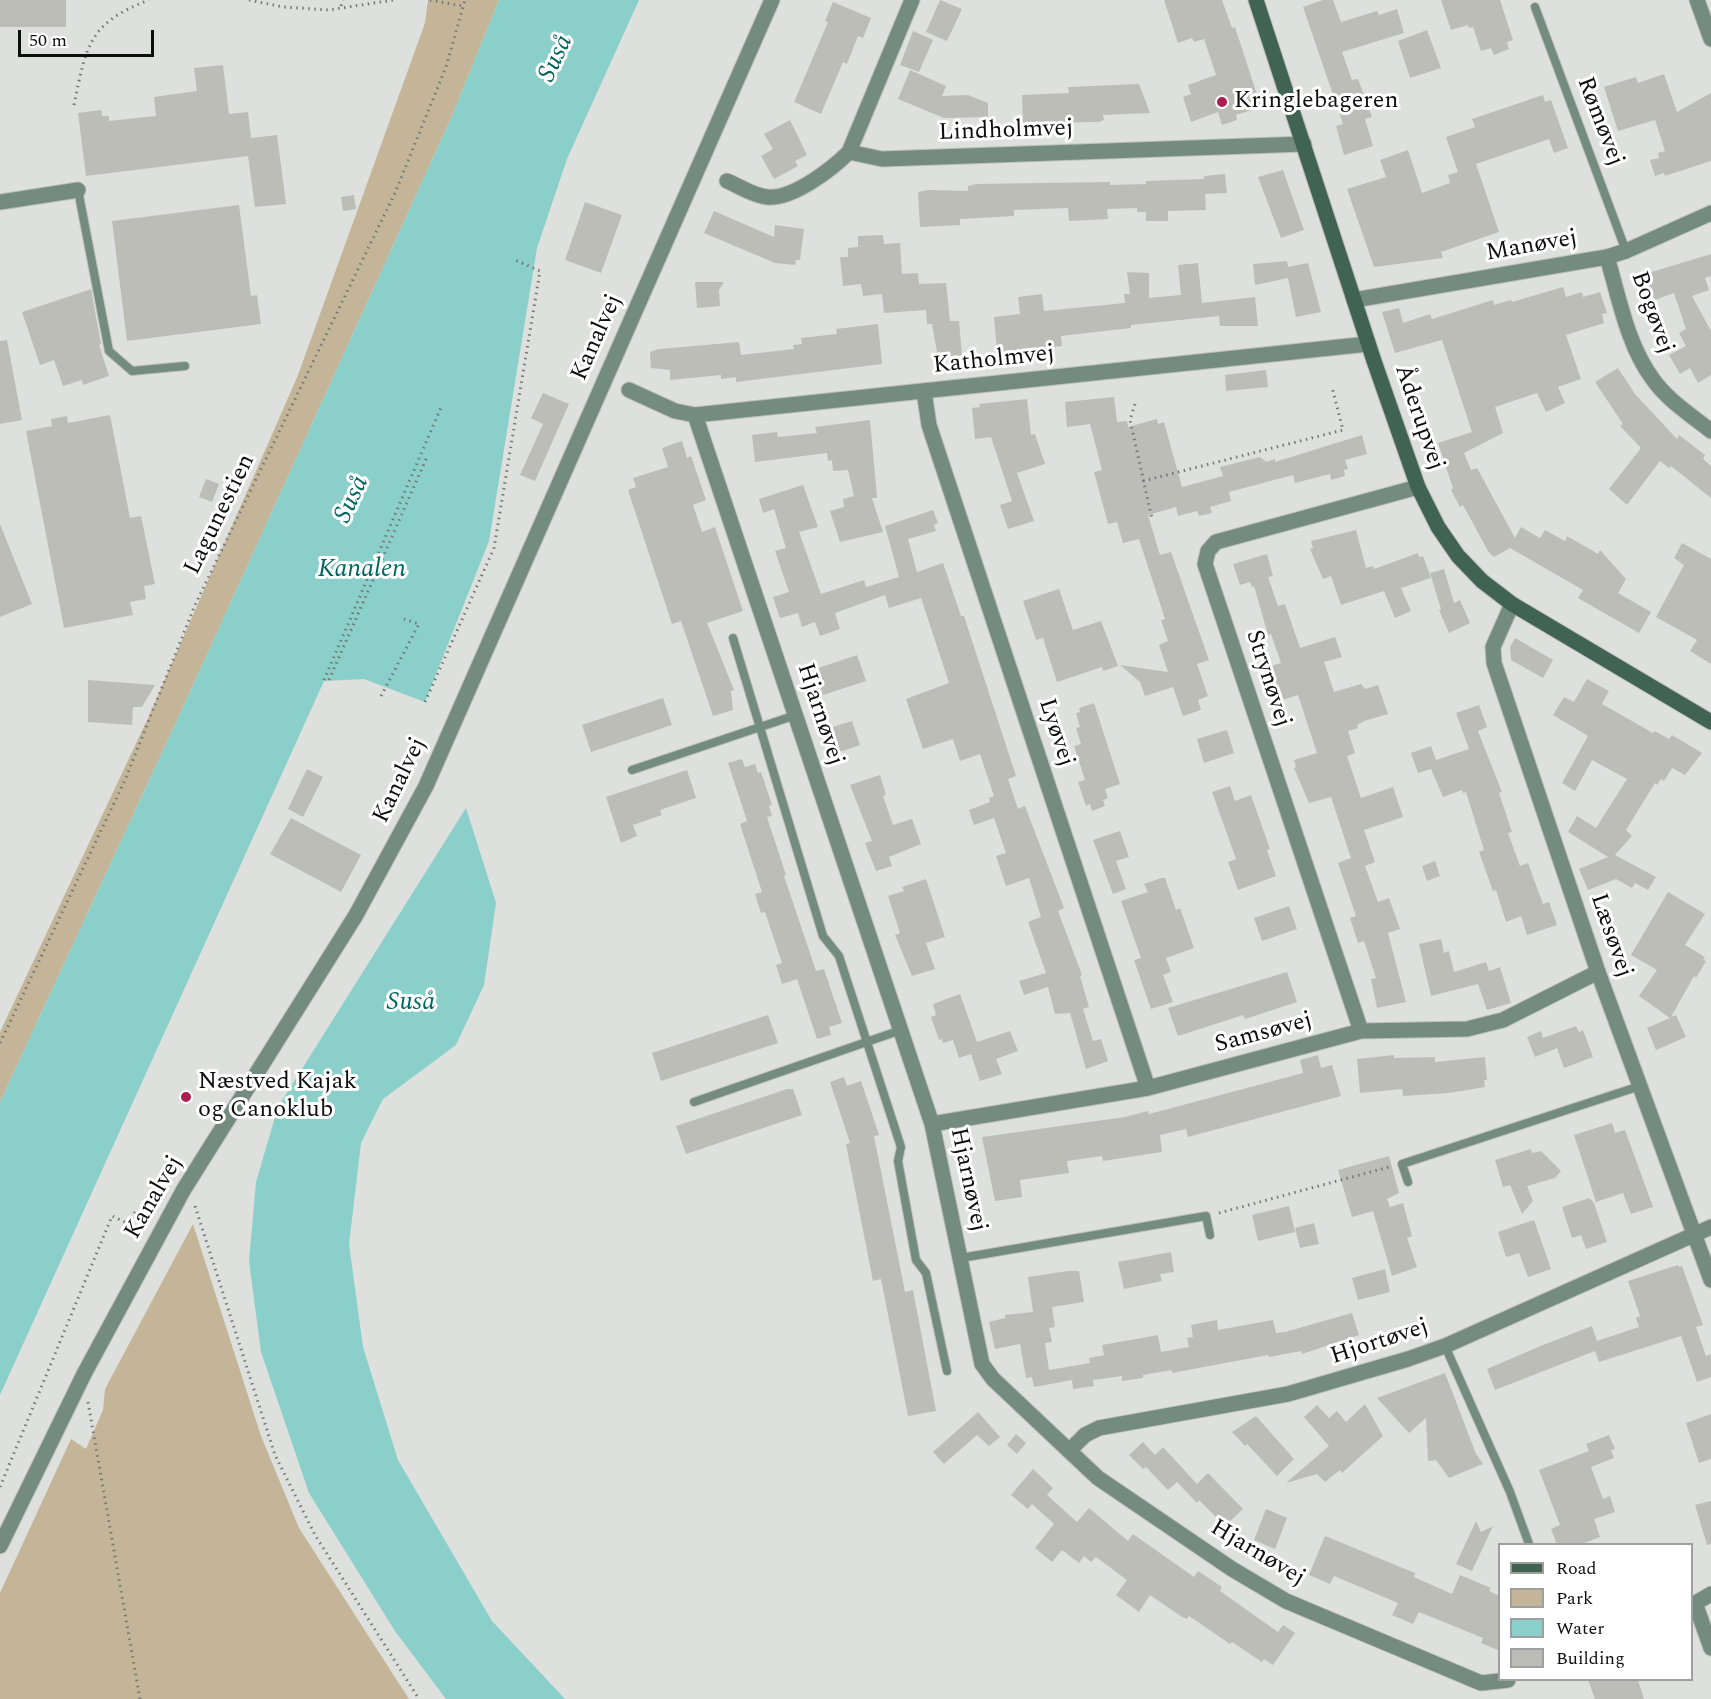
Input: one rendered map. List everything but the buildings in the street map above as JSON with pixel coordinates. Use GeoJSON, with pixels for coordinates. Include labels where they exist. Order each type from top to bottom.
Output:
{"type":"FeatureCollection","features":[{"type":"Feature","properties":{"kind":"street","name":"Kanalvej"},"geometry":{"type":"LineString","coordinates":[[0,1546],[84,1374],[184,1189],[356,915],[426,786],[772,0]]}},
{"type":"Feature","properties":{"kind":"street"},"geometry":{"type":"LineString","coordinates":[[727,181],[766,197],[782,196],[833,169],[849,152],[912,0]]}},
{"type":"Feature","properties":{"kind":"street","name":"Åderupvej"},"geometry":{"type":"LineString","coordinates":[[1256,0],[1368,344],[1418,487],[1438,527],[1458,556],[1482,581],[1512,604],[1711,722]]}},
{"type":"Feature","properties":{"kind":"street"},"geometry":{"type":"LineString","coordinates":[[1697,0],[1711,39]]}},
{"type":"Feature","properties":{"kind":"street","name":"Lindholmvej"},"geometry":{"type":"LineString","coordinates":[[849,152],[882,159],[1304,144]]}},
{"type":"Feature","properties":{"kind":"street"},"geometry":{"type":"LineString","coordinates":[[0,202],[78,190]]}},
{"type":"Feature","properties":{"kind":"street","name":"Manøvej"},"geometry":{"type":"LineString","coordinates":[[1354,300],[1607,257],[1626,251],[1711,213]]}},
{"type":"Feature","properties":{"kind":"street","name":"Bogøvej"},"geometry":{"type":"LineString","coordinates":[[1607,257],[1632,341],[1652,378],[1674,402],[1711,431]]}},
{"type":"Feature","properties":{"kind":"street","name":"Katholmvej"},"geometry":{"type":"LineString","coordinates":[[629,390],[675,411],[695,415],[1368,344]]}},
{"type":"Feature","properties":{"kind":"street","name":"Lyøvej"},"geometry":{"type":"LineString","coordinates":[[924,391],[929,425],[1148,1088]]}},
{"type":"Feature","properties":{"kind":"street","name":"Hjarnøvej"},"geometry":{"type":"LineString","coordinates":[[695,415],[932,1124],[982,1364],[993,1379],[1098,1478],[1232,1569],[1286,1600],[1481,1683],[1499,1681]]}},
{"type":"Feature","properties":{"kind":"street","name":"Strynøvej"},"geometry":{"type":"LineString","coordinates":[[1361,1031],[1205,564],[1208,551],[1216,542],[1418,487]]}},
{"type":"Feature","properties":{"kind":"street","name":"Læsøvej"},"geometry":{"type":"LineString","coordinates":[[1512,604],[1493,646],[1494,663],[1598,972],[1711,1280]]}},
{"type":"Feature","properties":{"kind":"street","name":"Samsøvej"},"geometry":{"type":"LineString","coordinates":[[932,1124],[1148,1088],[1361,1031],[1467,1029],[1503,1020],[1598,972]]}},
{"type":"Feature","properties":{"kind":"street","name":"Hjortøvej"},"geometry":{"type":"LineString","coordinates":[[1069,1451],[1085,1435],[1099,1428],[1288,1394],[1445,1346],[1711,1227]]}},
{"type":"Feature","properties":{"kind":"street"},"geometry":{"type":"LineString","coordinates":[[1711,1594],[1693,1604],[1711,1648]]}},
{"type":"Feature","properties":{"kind":"lane","name":"Rømøvej"},"geometry":{"type":"LineString","coordinates":[[1535,7],[1626,251]]}},
{"type":"Feature","properties":{"kind":"lane"},"geometry":{"type":"LineString","coordinates":[[78,190],[109,351],[132,370],[185,366]]}},
{"type":"Feature","properties":{"kind":"lane"},"geometry":{"type":"LineString","coordinates":[[733,638],[823,936],[838,956],[901,1147],[898,1161],[916,1260],[926,1273],[947,1371]]}},
{"type":"Feature","properties":{"kind":"lane"},"geometry":{"type":"LineString","coordinates":[[632,770],[796,715]]}},
{"type":"Feature","properties":{"kind":"lane"},"geometry":{"type":"LineString","coordinates":[[694,1102],[901,1030]]}},
{"type":"Feature","properties":{"kind":"lane"},"geometry":{"type":"LineString","coordinates":[[1408,1182],[1402,1164],[1640,1086]]}},
{"type":"Feature","properties":{"kind":"lane"},"geometry":{"type":"LineString","coordinates":[[961,1258],[1206,1216],[1210,1236]]}},
{"type":"Feature","properties":{"kind":"lane"},"geometry":{"type":"LineString","coordinates":[[1445,1346],[1509,1492],[1527,1543]]}},
{"type":"Feature","properties":{"kind":"path"},"geometry":{"type":"LineString","coordinates":[[74,105],[85,54],[99,28],[124,9],[149,0]]}},
{"type":"Feature","properties":{"kind":"path"},"geometry":{"type":"LineString","coordinates":[[249,0],[283,7],[329,10],[341,6],[393,0]]}},
{"type":"Feature","properties":{"kind":"path"},"geometry":{"type":"LineString","coordinates":[[341,6],[343,0]]}},
{"type":"Feature","properties":{"kind":"path"},"geometry":{"type":"LineString","coordinates":[[430,0],[464,6]]}},
{"type":"Feature","properties":{"kind":"path","name":"Lagunestien"},"geometry":{"type":"LineString","coordinates":[[0,1043],[125,780],[195,605],[395,193],[446,67],[465,0]]}},
{"type":"Feature","properties":{"kind":"path"},"geometry":{"type":"LineString","coordinates":[[425,702],[494,548],[540,271],[513,259]]}},
{"type":"Feature","properties":{"kind":"path"},"geometry":{"type":"LineString","coordinates":[[1143,481],[1343,430],[1332,387]]}},
{"type":"Feature","properties":{"kind":"path"},"geometry":{"type":"LineString","coordinates":[[1135,404],[1130,420],[1152,519]]}},
{"type":"Feature","properties":{"kind":"path"},"geometry":{"type":"LineString","coordinates":[[324,680],[442,405]]}},
{"type":"Feature","properties":{"kind":"path"},"geometry":{"type":"LineString","coordinates":[[329,680],[427,457]]}},
{"type":"Feature","properties":{"kind":"path"},"geometry":{"type":"LineString","coordinates":[[381,696],[419,624],[404,619]]}},
{"type":"Feature","properties":{"kind":"path"},"geometry":{"type":"LineString","coordinates":[[1206,1216],[1402,1164]]}},
{"type":"Feature","properties":{"kind":"path"},"geometry":{"type":"LineString","coordinates":[[184,1189],[199,1212],[275,1455],[315,1535],[418,1699]]}},
{"type":"Feature","properties":{"kind":"path"},"geometry":{"type":"LineString","coordinates":[[0,1487],[112,1216],[129,1224],[135,1212]]}},
{"type":"Feature","properties":{"kind":"path"},"geometry":{"type":"LineString","coordinates":[[84,1374],[140,1699]]}},
{"type":"Feature","properties":{"kind":"green space"},"geometry":{"type":"Polygon","coordinates":[[[428,0],[499,0],[452,116],[179,716],[0,1102],[0,1032],[148,718],[298,375],[425,23],[428,0]]]}},
{"type":"Feature","properties":{"kind":"green space"},"geometry":{"type":"Polygon","coordinates":[[[193,1224],[261,1436],[299,1528],[409,1699],[0,1699],[0,1593],[71,1439],[86,1449],[103,1410],[105,1389],[193,1224]]]}},
{"type":"Feature","properties":{"kind":"water","name":"Kanalen"},"geometry":{"type":"Polygon","coordinates":[[[499,0],[639,0],[567,159],[537,248],[489,541],[425,702],[364,679],[324,681],[0,1395],[0,1102],[179,716],[452,116],[499,0]]]}},
{"type":"Feature","properties":{"kind":"water","name":"Suså"},"geometry":{"type":"Polygon","coordinates":[[[466,808],[496,903],[484,985],[456,1045],[383,1099],[361,1143],[349,1244],[363,1347],[398,1460],[492,1621],[565,1699],[446,1699],[395,1631],[309,1493],[261,1352],[249,1261],[256,1182],[278,1107],[466,808]]]}},
{"type":"Feature","properties":{"kind":"place","name":"Kringlebageren"},"geometry":{"type":"Point","coordinates":[1222,102]}},
{"type":"Feature","properties":{"kind":"place","name":"Næstved Kajak og Canoklub"},"geometry":{"type":"Point","coordinates":[186,1097]}}]}
